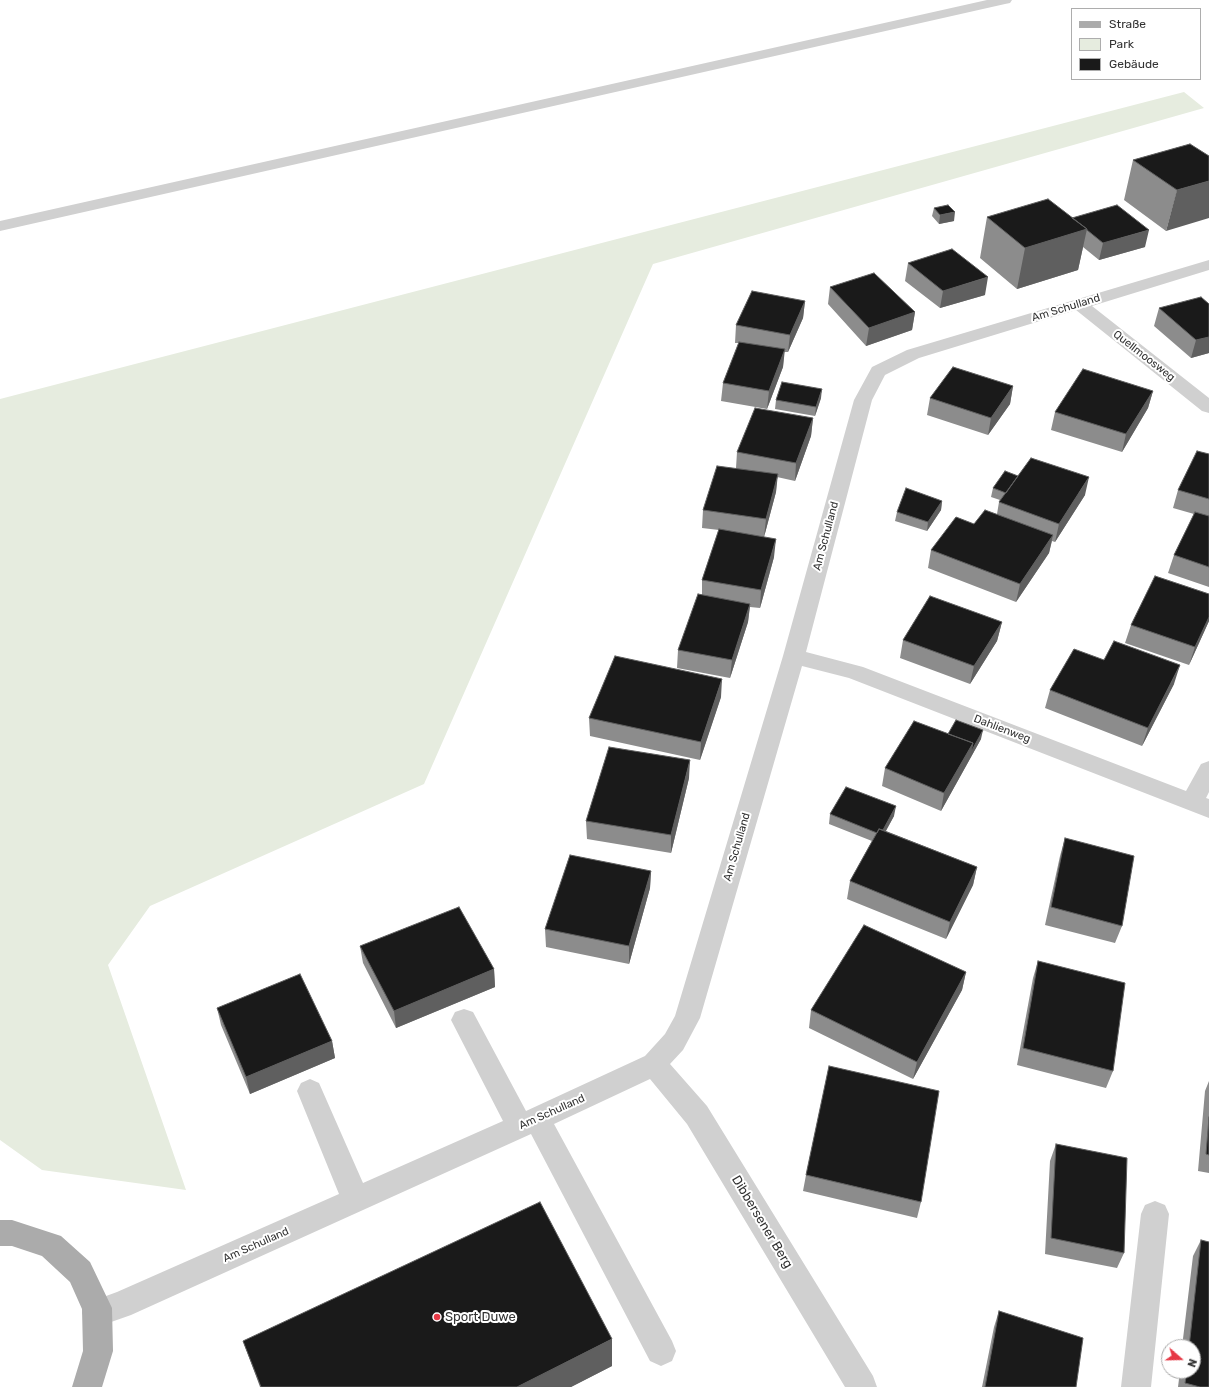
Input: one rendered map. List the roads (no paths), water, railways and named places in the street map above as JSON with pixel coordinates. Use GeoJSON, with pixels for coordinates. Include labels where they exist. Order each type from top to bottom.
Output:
{"type":"FeatureCollection","features":[{"type":"Feature","properties":{"kind":"main road"},"geometry":{"type":"LineString","coordinates":[[0,1233],[12,1233],[51,1246],[80,1272],[97,1308],[98,1352],[87,1387]]}},
{"type":"Feature","properties":{"kind":"street"},"geometry":{"type":"LineString","coordinates":[[0,226],[1005,0]]}},
{"type":"Feature","properties":{"kind":"street","name":"Am Schulland"},"geometry":{"type":"LineString","coordinates":[[97,1313],[121,1305],[529,1123],[654,1064],[674,1042],[687,1018],[794,656],[863,400],[878,371],[913,354],[1209,265]]}},
{"type":"Feature","properties":{"kind":"street","name":"Quellmoosweg"},"geometry":{"type":"LineString","coordinates":[[1078,304],[1209,408]]}},
{"type":"Feature","properties":{"kind":"street","name":"Dahlienweg"},"geometry":{"type":"LineString","coordinates":[[794,656],[855,672],[1201,806]]}},
{"type":"Feature","properties":{"kind":"street"},"geometry":{"type":"LineString","coordinates":[[1201,806],[1209,770]]}},
{"type":"Feature","properties":{"kind":"street"},"geometry":{"type":"LineString","coordinates":[[464,1020],[529,1123],[661,1351]]}},
{"type":"Feature","properties":{"kind":"street","name":"Dibbersener Berg"},"geometry":{"type":"LineString","coordinates":[[654,1064],[697,1115],[862,1387]]}},
{"type":"Feature","properties":{"kind":"street"},"geometry":{"type":"LineString","coordinates":[[310,1091],[356,1200]]}},
{"type":"Feature","properties":{"kind":"street"},"geometry":{"type":"LineString","coordinates":[[1136,1387],[1155,1214]]}},
{"type":"Feature","properties":{"kind":"place","name":"Sport Duwe"},"geometry":{"type":"Point","coordinates":[437,1317]}}]}
